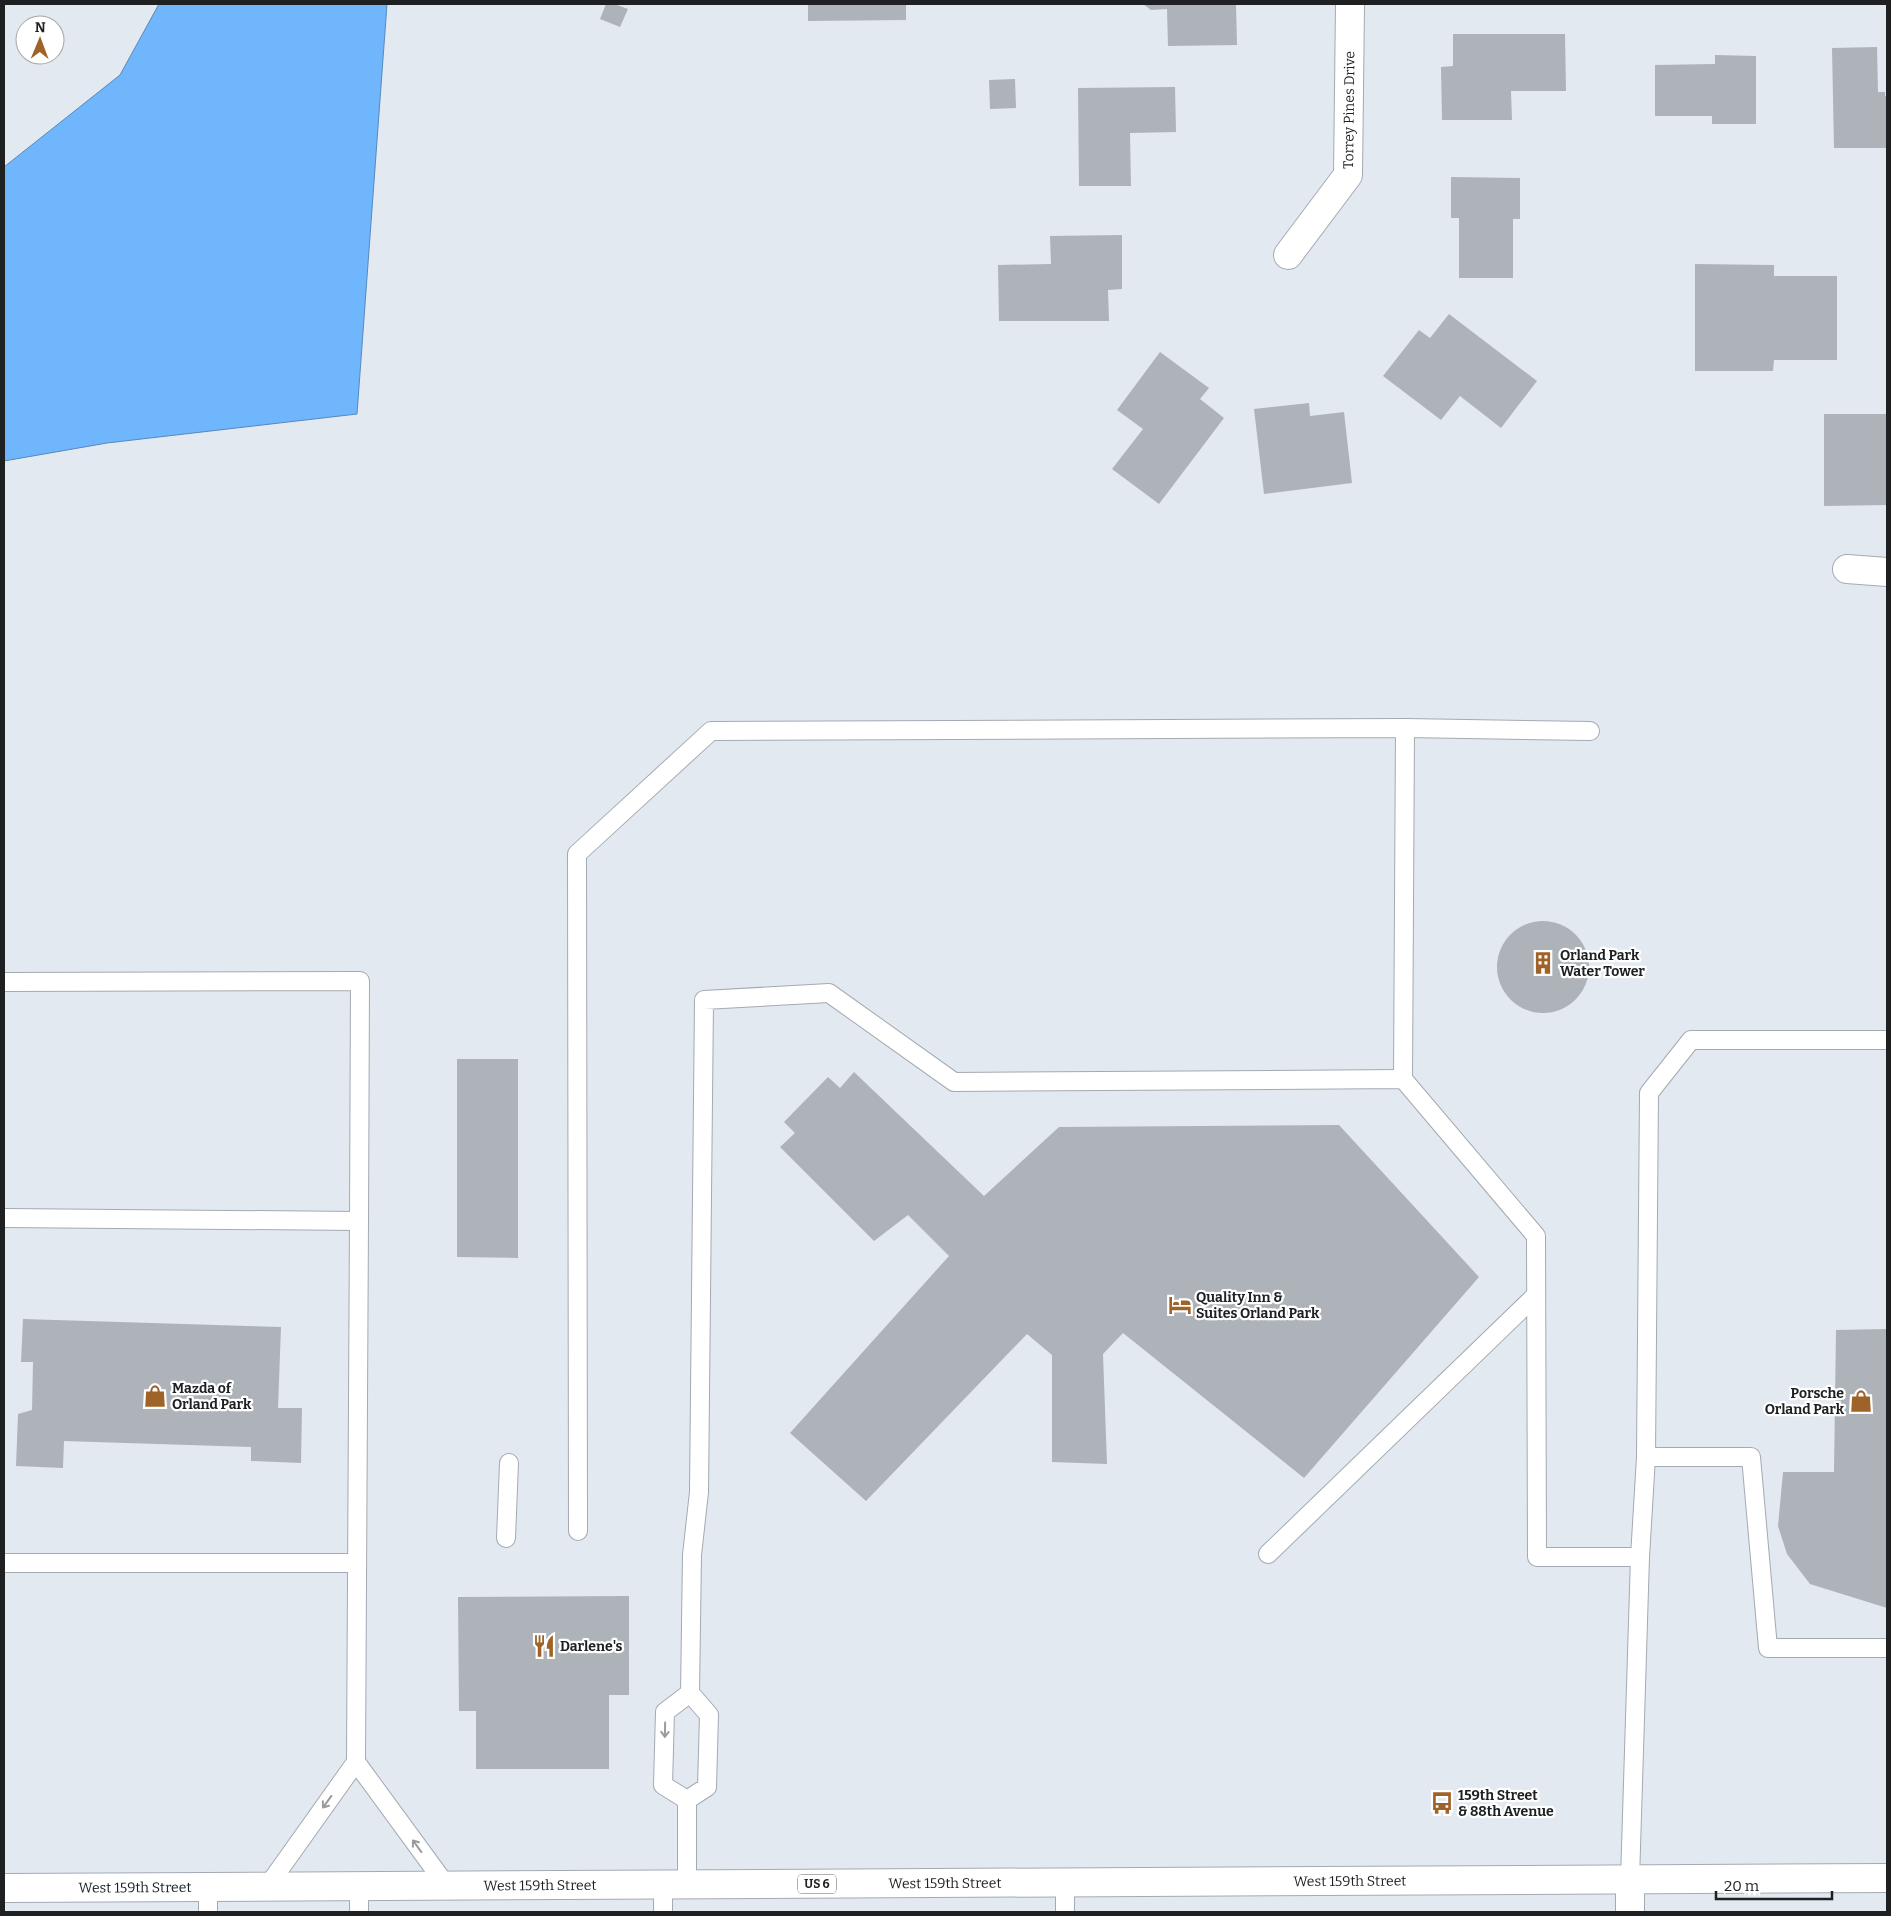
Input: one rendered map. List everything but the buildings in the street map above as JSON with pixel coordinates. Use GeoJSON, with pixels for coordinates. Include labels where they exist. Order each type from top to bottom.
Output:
{"type":"FeatureCollection","features":[{"type":"Feature","properties":{"kind":"main road","name":"Torrey Pines Drive"},"geometry":{"type":"LineString","coordinates":[[1288,255],[1348,175],[1350,4]]}},
{"type":"Feature","properties":{"kind":"main road"},"geometry":{"type":"LineString","coordinates":[[1847,569],[1887,572]]}},
{"type":"Feature","properties":{"kind":"main road","name":"West 159th Street"},"geometry":{"type":"LineString","coordinates":[[4,1888],[208,1900],[267,1886],[359,1899],[446,1885],[1887,1878]]}},
{"type":"Feature","properties":{"kind":"main road"},"geometry":{"type":"LineString","coordinates":[[1630,1880],[1630,1912]]}},
{"type":"Feature","properties":{"kind":"lane"},"geometry":{"type":"LineString","coordinates":[[1404,728],[1403,1079],[1536,1236],[1537,1557],[1640,1557]]}},
{"type":"Feature","properties":{"kind":"lane"},"geometry":{"type":"LineString","coordinates":[[578,1531],[576,854],[711,731],[1404,728],[1590,731]]}},
{"type":"Feature","properties":{"kind":"lane"},"geometry":{"type":"LineString","coordinates":[[4,982],[360,981],[356,1762],[267,1886]]}},
{"type":"Feature","properties":{"kind":"lane"},"geometry":{"type":"LineString","coordinates":[[663,1912],[675,1884],[687,1800],[707,1787],[708,1715],[690,1693],[692,1555],[699,1492],[704,1000],[829,993],[954,1082],[1403,1079]]}},
{"type":"Feature","properties":{"kind":"lane"},"geometry":{"type":"LineString","coordinates":[[1630,1880],[1640,1557],[1646,1456],[1649,1093],[1691,1040],[1887,1040]]}},
{"type":"Feature","properties":{"kind":"lane"},"geometry":{"type":"LineString","coordinates":[[4,1218],[359,1221]]}},
{"type":"Feature","properties":{"kind":"lane"},"geometry":{"type":"LineString","coordinates":[[1268,1554],[1536,1296]]}},
{"type":"Feature","properties":{"kind":"lane"},"geometry":{"type":"LineString","coordinates":[[1646,1456],[1750,1457],[1768,1648],[1887,1648]]}},
{"type":"Feature","properties":{"kind":"lane"},"geometry":{"type":"LineString","coordinates":[[506,1538],[509,1463]]}},
{"type":"Feature","properties":{"kind":"lane"},"geometry":{"type":"LineString","coordinates":[[4,1563],[357,1564]]}},
{"type":"Feature","properties":{"kind":"lane"},"geometry":{"type":"LineString","coordinates":[[687,1800],[663,1785],[665,1712],[690,1693]]}},
{"type":"Feature","properties":{"kind":"lane"},"geometry":{"type":"LineString","coordinates":[[356,1762],[446,1885]]}},
{"type":"Feature","properties":{"kind":"lane"},"geometry":{"type":"LineString","coordinates":[[1065,1882],[1065,1912]]}},
{"type":"Feature","properties":{"kind":"water"},"geometry":{"type":"Polygon","coordinates":[[[159,4],[387,4],[357,414],[107,443],[4,461],[4,167],[120,75],[159,4]]]}},
{"type":"Feature","properties":{"kind":"place","name":"Orland Park Water Tower"},"geometry":{"type":"Point","coordinates":[1543,963]}},
{"type":"Feature","properties":{"kind":"place","name":"Quality Inn & Suites Orland Park"},"geometry":{"type":"Point","coordinates":[1180,1305]}},
{"type":"Feature","properties":{"kind":"place","name":"Mazda of Orland Park"},"geometry":{"type":"Point","coordinates":[155,1396]}},
{"type":"Feature","properties":{"kind":"place","name":"Porsche Orland Park"},"geometry":{"type":"Point","coordinates":[1861,1401]}},
{"type":"Feature","properties":{"kind":"place","name":"Darlene's"},"geometry":{"type":"Point","coordinates":[544,1646]}},
{"type":"Feature","properties":{"kind":"place","name":"159th Street & 88th Avenue"},"geometry":{"type":"Point","coordinates":[1442,1803]}}]}
